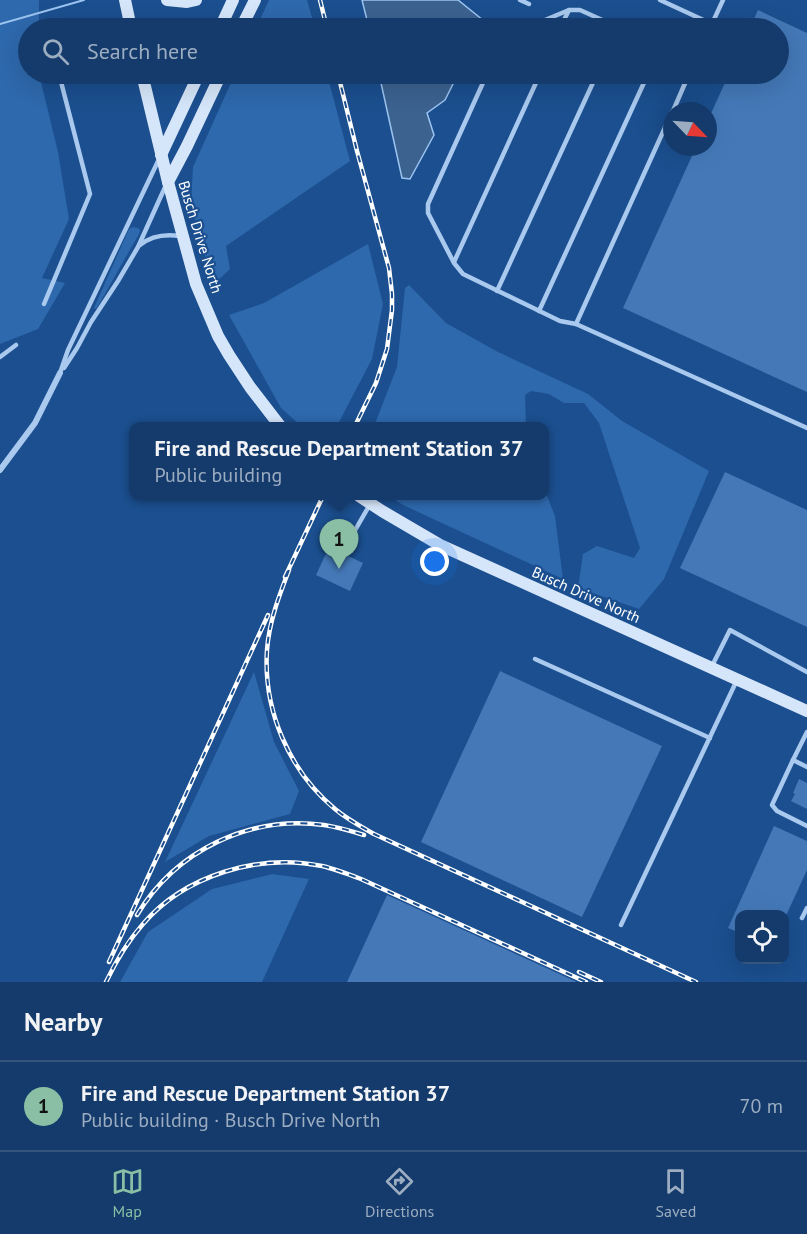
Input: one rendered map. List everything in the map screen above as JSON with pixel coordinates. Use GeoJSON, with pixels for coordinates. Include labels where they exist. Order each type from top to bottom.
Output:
{"type":"FeatureCollection","features":[{"type":"Feature","properties":{"kind":"street"},"geometry":{"type":"LineString","coordinates":[[125,0],[126,18]]}},
{"type":"Feature","properties":{"kind":"street"},"geometry":{"type":"LineString","coordinates":[[167,0],[187,2],[196,0]]}},
{"type":"Feature","properties":{"kind":"street"},"geometry":{"type":"LineString","coordinates":[[225,18],[233,0]]}},
{"type":"Feature","properties":{"kind":"street"},"geometry":{"type":"LineString","coordinates":[[246,18],[255,0]]}},
{"type":"Feature","properties":{"kind":"street","name":"Busch Drive North"},"geometry":{"type":"LineString","coordinates":[[144,84],[196,284],[218,336],[249,387],[277,422]]}},
{"type":"Feature","properties":{"kind":"street"},"geometry":{"type":"LineString","coordinates":[[161,155],[194,84]]}},
{"type":"Feature","properties":{"kind":"street"},"geometry":{"type":"LineString","coordinates":[[168,182],[215,84]]}},
{"type":"Feature","properties":{"kind":"street"},"geometry":{"type":"LineString","coordinates":[[0,470],[35,423],[60,373]]}},
{"type":"Feature","properties":{"kind":"street","name":"Busch Drive North"},"geometry":{"type":"LineString","coordinates":[[366,500],[440,545],[807,711]]}},
{"type":"Feature","properties":{"kind":"lane"},"geometry":{"type":"LineString","coordinates":[[520,0],[530,4]]}},
{"type":"Feature","properties":{"kind":"lane"},"geometry":{"type":"LineString","coordinates":[[660,0],[695,18]]}},
{"type":"Feature","properties":{"kind":"lane"},"geometry":{"type":"LineString","coordinates":[[714,18],[722,0]]}},
{"type":"Feature","properties":{"kind":"lane"},"geometry":{"type":"LineString","coordinates":[[549,18],[568,10],[580,10],[597,18]]}},
{"type":"Feature","properties":{"kind":"lane"},"geometry":{"type":"LineString","coordinates":[[564,18],[568,10]]}},
{"type":"Feature","properties":{"kind":"lane"},"geometry":{"type":"LineString","coordinates":[[44,304],[90,194],[61,84]]}},
{"type":"Feature","properties":{"kind":"lane"},"geometry":{"type":"LineString","coordinates":[[482,84],[428,204],[428,213],[454,263],[463,274],[560,321],[576,324],[807,428]]}},
{"type":"Feature","properties":{"kind":"lane"},"geometry":{"type":"LineString","coordinates":[[454,263],[535,84]]}},
{"type":"Feature","properties":{"kind":"lane"},"geometry":{"type":"LineString","coordinates":[[497,291],[592,84]]}},
{"type":"Feature","properties":{"kind":"lane"},"geometry":{"type":"LineString","coordinates":[[539,311],[643,84]]}},
{"type":"Feature","properties":{"kind":"lane"},"geometry":{"type":"LineString","coordinates":[[676,102],[685,84]]}},
{"type":"Feature","properties":{"kind":"lane"},"geometry":{"type":"LineString","coordinates":[[576,324],[663,132]]}},
{"type":"Feature","properties":{"kind":"lane"},"geometry":{"type":"LineString","coordinates":[[60,373],[68,350],[161,155]]}},
{"type":"Feature","properties":{"kind":"lane"},"geometry":{"type":"LineString","coordinates":[[60,373],[78,348],[91,322],[138,247],[168,182]]}},
{"type":"Feature","properties":{"kind":"lane"},"geometry":{"type":"LineString","coordinates":[[138,247],[146,240],[158,237],[171,235],[183,237]]}},
{"type":"Feature","properties":{"kind":"lane"},"geometry":{"type":"LineString","coordinates":[[0,357],[16,345]]}},
{"type":"Feature","properties":{"kind":"lane"},"geometry":{"type":"LineString","coordinates":[[346,546],[370,503]]}},
{"type":"Feature","properties":{"kind":"lane"},"geometry":{"type":"LineString","coordinates":[[711,668],[730,630],[807,672]]}},
{"type":"Feature","properties":{"kind":"lane"},"geometry":{"type":"LineString","coordinates":[[535,659],[710,738]]}},
{"type":"Feature","properties":{"kind":"lane"},"geometry":{"type":"LineString","coordinates":[[621,925],[737,680]]}},
{"type":"Feature","properties":{"kind":"lane"},"geometry":{"type":"LineString","coordinates":[[807,732],[772,806],[777,811],[807,826]]}},
{"type":"Feature","properties":{"kind":"lane"},"geometry":{"type":"LineString","coordinates":[[794,760],[807,767]]}},
{"type":"Feature","properties":{"kind":"lane"},"geometry":{"type":"LineString","coordinates":[[802,918],[807,908]]}},
{"type":"Feature","properties":{"kind":"shaded area"},"geometry":{"type":"Polygon","coordinates":[[[0,0],[39,0],[39,18],[18,18],[18,84],[41,84],[58,152],[69,219],[42,278],[65,283],[38,329],[0,344],[0,0]]]}},
{"type":"Feature","properties":{"kind":"shaded area"},"geometry":{"type":"Polygon","coordinates":[[[269,0],[307,0],[312,18],[261,18],[269,0]]]}},
{"type":"Feature","properties":{"kind":"shaded area"},"geometry":{"type":"Polygon","coordinates":[[[362,0],[458,0],[480,18],[366,18],[362,0]]]}},
{"type":"Feature","properties":{"kind":"shaded area"},"geometry":{"type":"Polygon","coordinates":[[[230,84],[330,84],[350,161],[226,246],[230,269],[213,285],[191,205],[193,167],[230,84]]]}},
{"type":"Feature","properties":{"kind":"shaded area"},"geometry":{"type":"Polygon","coordinates":[[[381,84],[453,84],[445,100],[427,113],[434,135],[410,179],[402,178],[381,84]]]}},
{"type":"Feature","properties":{"kind":"shaded area"},"geometry":{"type":"Polygon","coordinates":[[[133,227],[140,230],[139,234],[96,309],[94,308],[129,229],[133,227]]]}},
{"type":"Feature","properties":{"kind":"shaded area"},"geometry":{"type":"Polygon","coordinates":[[[368,244],[383,304],[372,359],[339,422],[297,422],[281,408],[229,315],[264,303],[368,244]]]}},
{"type":"Feature","properties":{"kind":"shaded area"},"geometry":{"type":"Polygon","coordinates":[[[409,285],[446,323],[498,352],[588,394],[622,421],[709,471],[664,579],[639,609],[578,588],[583,554],[597,546],[634,558],[640,548],[599,423],[584,403],[564,403],[549,394],[531,391],[525,395],[526,422],[376,422],[397,367],[405,288],[409,285]]]}},
{"type":"Feature","properties":{"kind":"shaded area"},"geometry":{"type":"Polygon","coordinates":[[[395,500],[549,500],[555,516],[563,579],[395,500]]]}},
{"type":"Feature","properties":{"kind":"shaded area"},"geometry":{"type":"Polygon","coordinates":[[[254,672],[274,742],[299,791],[290,814],[209,836],[165,862],[254,672]]]}},
{"type":"Feature","properties":{"kind":"shaded area"},"geometry":{"type":"Polygon","coordinates":[[[272,874],[309,879],[262,982],[120,982],[148,932],[212,889],[272,874]]]}},
{"type":"Feature","properties":{"kind":"building"},"geometry":{"type":"Polygon","coordinates":[[[758,10],[775,18],[754,18],[758,10]]]}},
{"type":"Feature","properties":{"kind":"building"},"geometry":{"type":"Polygon","coordinates":[[[789,25],[807,33],[807,392],[623,308],[692,156],[717,156],[716,102],[724,84],[789,84],[789,25]]]}},
{"type":"Feature","properties":{"kind":"building"},"geometry":{"type":"Polygon","coordinates":[[[725,472],[807,510],[807,627],[680,568],[725,472]]]}},
{"type":"Feature","properties":{"kind":"building"},"geometry":{"type":"Polygon","coordinates":[[[329,547],[363,563],[350,591],[316,575],[329,547]]]}},
{"type":"Feature","properties":{"kind":"building"},"geometry":{"type":"Polygon","coordinates":[[[500,671],[662,746],[582,917],[421,842],[500,671]]]}},
{"type":"Feature","properties":{"kind":"building"},"geometry":{"type":"Polygon","coordinates":[[[799,779],[807,783],[807,809],[791,801],[799,779]]]}},
{"type":"Feature","properties":{"kind":"building"},"geometry":{"type":"Polygon","coordinates":[[[774,826],[807,841],[807,870],[789,910],[736,910],[774,826]]]}},
{"type":"Feature","properties":{"kind":"building"},"geometry":{"type":"Polygon","coordinates":[[[387,895],[577,982],[347,982],[387,895]]]}},
{"type":"Feature","properties":{"kind":"building"},"geometry":{"type":"Polygon","coordinates":[[[735,912],[735,931],[728,928],[735,912]]]}},
{"type":"Feature","properties":{"kind":"waterway"},"geometry":{"type":"LineString","coordinates":[[21,18],[84,0]]}},
{"type":"Feature","properties":{"kind":"waterway"},"geometry":{"type":"LineString","coordinates":[[0,24],[18,19]]}},
{"type":"Feature","properties":{"kind":"railway"},"geometry":{"type":"LineString","coordinates":[[320,0],[324,18]]}},
{"type":"Feature","properties":{"kind":"railway"},"geometry":{"type":"LineString","coordinates":[[340,84],[389,268],[392,294],[387,349],[376,383],[357,422]]}},
{"type":"Feature","properties":{"kind":"railway"},"geometry":{"type":"LineString","coordinates":[[285,577],[321,500]]}},
{"type":"Feature","properties":{"kind":"railway"},"geometry":{"type":"LineString","coordinates":[[289,570],[275,609],[268,640],[269,695],[282,738],[292,758],[304,777],[319,794],[344,816],[374,834],[696,982]]}},
{"type":"Feature","properties":{"kind":"railway"},"geometry":{"type":"LineString","coordinates":[[109,962],[268,615]]}},
{"type":"Feature","properties":{"kind":"railway"},"geometry":{"type":"LineString","coordinates":[[137,915],[153,892],[172,872],[194,855],[217,842],[243,832],[296,823],[329,826],[364,835]]}},
{"type":"Feature","properties":{"kind":"railway"},"geometry":{"type":"LineString","coordinates":[[106,982],[123,951],[143,924],[180,892],[225,872],[273,863],[322,866],[356,877],[586,982]]}},
{"type":"Feature","properties":{"kind":"railway"},"geometry":{"type":"LineString","coordinates":[[579,972],[601,982]]}},
{"type":"Feature","properties":{"kind":"place","name":"Fire and Rescue Department Station 37"},"geometry":{"type":"Point","coordinates":[339,569]}}]}
